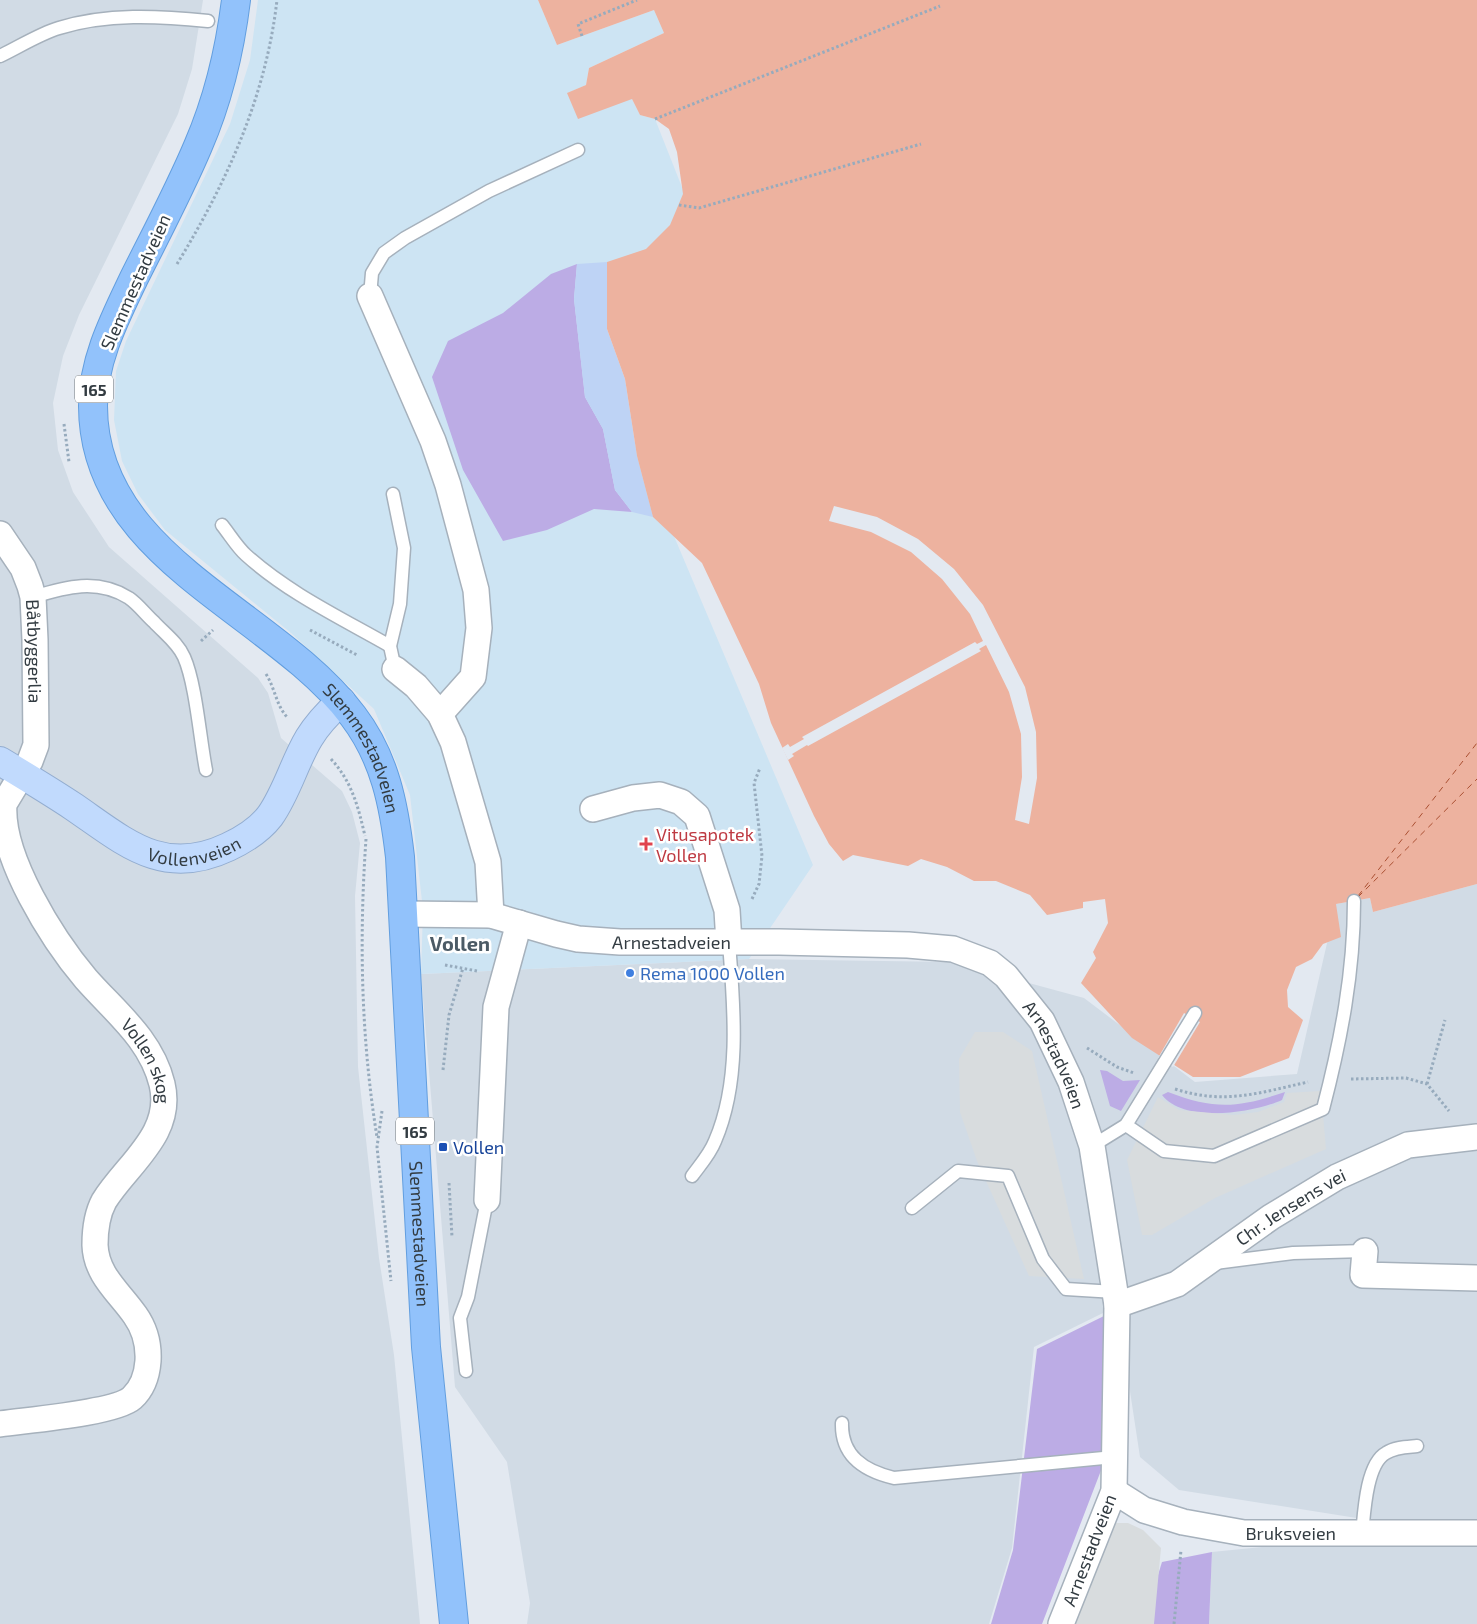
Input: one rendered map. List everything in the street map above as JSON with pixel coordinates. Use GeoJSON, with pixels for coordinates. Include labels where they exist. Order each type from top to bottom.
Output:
{"type":"FeatureCollection","features":[{"type":"Feature","properties":{"kind":"main road","name":"Slemmestadveien"},"geometry":{"type":"LineString","coordinates":[[236,0],[232,27],[214,102],[198,145],[103,348],[94,385],[95,436],[99,456],[108,479],[126,510],[147,537],[200,584],[290,654],[341,701],[360,726],[377,754],[390,792],[396,823],[404,914],[426,1348],[454,1624]]}},
{"type":"Feature","properties":{"kind":"main road","name":"Vollenveien"},"geometry":{"type":"LineString","coordinates":[[11,768],[75,808],[129,846],[155,855],[196,858],[236,843],[269,818],[308,740],[323,717],[341,701]]}},
{"type":"Feature","properties":{"kind":"street"},"geometry":{"type":"LineString","coordinates":[[370,296],[433,441],[448,485],[476,590],[479,628],[473,677],[440,714]]}},
{"type":"Feature","properties":{"kind":"street","name":"Båtbyggerlia"},"geometry":{"type":"LineString","coordinates":[[0,534],[23,568],[33,597],[36,745],[30,761],[11,768]]}},
{"type":"Feature","properties":{"kind":"street"},"geometry":{"type":"LineString","coordinates":[[392,658],[440,714],[453,742],[488,862],[491,915]]}},
{"type":"Feature","properties":{"kind":"street","name":"Vollen skog"},"geometry":{"type":"LineString","coordinates":[[0,1424],[107,1408],[131,1399],[141,1386],[148,1366],[145,1331],[126,1302],[102,1272],[95,1246],[96,1228],[104,1201],[145,1151],[155,1135],[163,1101],[163,1087],[158,1071],[142,1041],[62,950],[24,885],[9,845],[3,812],[11,768]]}},
{"type":"Feature","properties":{"kind":"street"},"geometry":{"type":"LineString","coordinates":[[592,809],[633,798],[660,795],[681,802],[697,816],[727,910],[729,943]]}},
{"type":"Feature","properties":{"kind":"street","name":"Arnestadveien"},"geometry":{"type":"LineString","coordinates":[[404,914],[491,915],[556,934],[594,941],[930,946],[953,948],[990,963],[1006,976],[1042,1021],[1071,1082],[1092,1146],[1116,1299],[1114,1491],[1060,1624]]}},
{"type":"Feature","properties":{"kind":"street"},"geometry":{"type":"LineString","coordinates":[[487,1200],[496,1007],[519,923]]}},
{"type":"Feature","properties":{"kind":"street","name":"Chr. Jensens vei"},"geometry":{"type":"LineString","coordinates":[[1116,1299],[1177,1284],[1270,1217],[1337,1177],[1408,1145],[1473,1137]]}},
{"type":"Feature","properties":{"kind":"street"},"geometry":{"type":"LineString","coordinates":[[1365,1250],[1364,1275],[1477,1278]]}},
{"type":"Feature","properties":{"kind":"street","name":"Bruksveien"},"geometry":{"type":"LineString","coordinates":[[1114,1491],[1144,1510],[1183,1522],[1244,1533],[1362,1535],[1477,1533]]}},
{"type":"Feature","properties":{"kind":"lane"},"geometry":{"type":"LineString","coordinates":[[0,56],[58,28],[105,18],[168,17],[208,21]]}},
{"type":"Feature","properties":{"kind":"lane"},"geometry":{"type":"LineString","coordinates":[[370,296],[372,273],[384,252],[405,238],[489,191],[578,150]]}},
{"type":"Feature","properties":{"kind":"lane"},"geometry":{"type":"LineString","coordinates":[[222,525],[245,554],[267,572],[392,658],[400,604],[404,548],[393,494]]}},
{"type":"Feature","properties":{"kind":"lane"},"geometry":{"type":"LineString","coordinates":[[33,597],[64,587],[85,584],[106,588],[129,598],[171,639],[184,657],[206,770]]}},
{"type":"Feature","properties":{"kind":"lane"},"geometry":{"type":"LineString","coordinates":[[1126,1125],[1164,1151],[1214,1156],[1323,1109],[1331,1080],[1348,993],[1354,942],[1354,901]]}},
{"type":"Feature","properties":{"kind":"lane"},"geometry":{"type":"LineString","coordinates":[[692,1176],[715,1142],[728,1103],[735,1017],[729,943]]}},
{"type":"Feature","properties":{"kind":"lane"},"geometry":{"type":"LineString","coordinates":[[1092,1146],[1126,1125],[1195,1013]]}},
{"type":"Feature","properties":{"kind":"lane"},"geometry":{"type":"LineString","coordinates":[[912,1208],[958,1171],[1008,1176],[1044,1258],[1066,1289],[1116,1299]]}},
{"type":"Feature","properties":{"kind":"lane"},"geometry":{"type":"LineString","coordinates":[[466,1371],[460,1318],[468,1296],[487,1200]]}},
{"type":"Feature","properties":{"kind":"lane"},"geometry":{"type":"LineString","coordinates":[[1203,1265],[1293,1253],[1365,1250]]}},
{"type":"Feature","properties":{"kind":"lane"},"geometry":{"type":"LineString","coordinates":[[842,1423],[842,1432],[849,1451],[862,1467],[876,1474],[894,1478],[1114,1457]]}},
{"type":"Feature","properties":{"kind":"lane"},"geometry":{"type":"LineString","coordinates":[[1362,1535],[1369,1479],[1377,1462],[1385,1453],[1400,1448],[1417,1446]]}},
{"type":"Feature","properties":{"kind":"path"},"geometry":{"type":"LineString","coordinates":[[175,266],[219,191],[239,147],[264,73],[272,37],[277,0]]}},
{"type":"Feature","properties":{"kind":"path"},"geometry":{"type":"LineString","coordinates":[[582,36],[578,24],[637,0]]}},
{"type":"Feature","properties":{"kind":"path"},"geometry":{"type":"LineString","coordinates":[[655,119],[940,6]]}},
{"type":"Feature","properties":{"kind":"path"},"geometry":{"type":"LineString","coordinates":[[679,205],[699,208],[921,144]]}},
{"type":"Feature","properties":{"kind":"path"},"geometry":{"type":"LineString","coordinates":[[303,626],[345,651],[392,658]]}},
{"type":"Feature","properties":{"kind":"path"},"geometry":{"type":"LineString","coordinates":[[727,910],[747,904],[756,896],[759,884],[762,856],[761,829],[754,783],[760,768]]}},
{"type":"Feature","properties":{"kind":"path"},"geometry":{"type":"LineString","coordinates":[[366,839],[362,898],[362,1010],[369,1091],[377,1140]]}},
{"type":"Feature","properties":{"kind":"path"},"geometry":{"type":"LineString","coordinates":[[443,1072],[446,1029],[463,968]]}},
{"type":"Feature","properties":{"kind":"path"},"geometry":{"type":"LineString","coordinates":[[1427,1084],[1445,1020]]}},
{"type":"Feature","properties":{"kind":"path"},"geometry":{"type":"LineString","coordinates":[[1253,1094],[1317,1080],[1406,1078],[1427,1084],[1473,1137]]}},
{"type":"Feature","properties":{"kind":"path"},"geometry":{"type":"LineString","coordinates":[[449,1180],[453,1218],[452,1238]]}},
{"type":"Feature","properties":{"kind":"path"},"geometry":{"type":"LineString","coordinates":[[1174,1624],[1183,1522]]}},
{"type":"Feature","properties":{"kind":"shaded area"},"geometry":{"type":"Polygon","coordinates":[[[0,0],[203,0],[192,69],[178,114],[79,315],[63,356],[53,403],[58,450],[73,492],[109,547],[258,678],[268,693],[281,738],[342,791],[352,812],[360,843],[355,896],[358,1067],[379,1258],[394,1355],[420,1624],[0,1624],[0,0]]]}},
{"type":"Feature","properties":{"kind":"shaded area"},"geometry":{"type":"Polygon","coordinates":[[[258,0],[538,0],[557,45],[654,10],[664,33],[589,68],[586,85],[568,93],[632,99],[640,115],[655,119],[708,253],[586,328],[813,865],[749,959],[421,974],[423,910],[410,795],[374,709],[291,633],[165,530],[138,494],[122,461],[114,420],[116,371],[126,341],[230,124],[250,60],[258,0]]]}},
{"type":"Feature","properties":{"kind":"shaded area"},"geometry":{"type":"Polygon","coordinates":[[[538,0],[1477,0],[1477,884],[1373,912],[1370,898],[1336,904],[1341,937],[1323,944],[1312,959],[1296,967],[1287,990],[1288,1007],[1303,1020],[1289,1058],[1240,1077],[1193,1077],[1132,1038],[1081,983],[1096,958],[1093,952],[1108,923],[1105,899],[1083,902],[1083,908],[1047,915],[1030,895],[996,881],[974,881],[947,867],[921,859],[908,866],[853,855],[843,861],[829,844],[771,723],[759,684],[702,563],[653,517],[637,456],[625,379],[607,329],[607,262],[646,249],[670,225],[683,194],[677,152],[669,129],[655,119],[640,115],[632,99],[578,119],[567,93],[586,85],[589,68],[664,33],[654,10],[557,45],[538,0]]]}},
{"type":"Feature","properties":{"kind":"shaded area"},"geometry":{"type":"Polygon","coordinates":[[[577,264],[574,299],[585,397],[603,429],[615,490],[632,512],[594,509],[547,530],[503,541],[463,470],[432,377],[448,341],[503,313],[551,274],[577,264]]]}},
{"type":"Feature","properties":{"kind":"shaded area"},"geometry":{"type":"Polygon","coordinates":[[[1477,884],[1477,1130],[1406,1137],[1172,1279],[1034,1347],[1012,1548],[989,1624],[527,1624],[530,1603],[507,1462],[455,1387],[421,974],[749,959],[952,962],[1084,998],[1195,1082],[1297,1074],[1336,904],[1370,898],[1373,912],[1477,884]]]}},
{"type":"Feature","properties":{"kind":"shaded area"},"geometry":{"type":"Polygon","coordinates":[[[975,1032],[1003,1032],[1032,1051],[1084,1279],[1029,1276],[977,1161],[960,1112],[959,1059],[975,1032]]]}},
{"type":"Feature","properties":{"kind":"shaded area"},"geometry":{"type":"Polygon","coordinates":[[[1100,1070],[1107,1071],[1123,1081],[1140,1080],[1121,1111],[1110,1106],[1100,1070]]]}},
{"type":"Feature","properties":{"kind":"shaded area"},"geometry":{"type":"Polygon","coordinates":[[[1321,1091],[1326,1149],[1215,1198],[1152,1235],[1142,1235],[1127,1160],[1158,1097],[1179,1110],[1234,1115],[1258,1112],[1284,1102],[1287,1093],[1321,1091]]]}},
{"type":"Feature","properties":{"kind":"shaded area"},"geometry":{"type":"Polygon","coordinates":[[[1168,1092],[1200,1102],[1226,1105],[1254,1101],[1285,1092],[1282,1100],[1254,1109],[1237,1112],[1202,1113],[1186,1110],[1173,1104],[1162,1095],[1168,1092]]]}},
{"type":"Feature","properties":{"kind":"shaded area"},"geometry":{"type":"Polygon","coordinates":[[[1477,1146],[1477,1519],[1363,1519],[1179,1490],[1140,1457],[1119,1319],[1182,1289],[1343,1183],[1411,1153],[1477,1146]]]}},
{"type":"Feature","properties":{"kind":"shaded area"},"geometry":{"type":"Polygon","coordinates":[[[1106,1315],[1110,1447],[1042,1624],[991,1624],[1013,1550],[1037,1349],[1106,1315]]]}},
{"type":"Feature","properties":{"kind":"shaded area"},"geometry":{"type":"Polygon","coordinates":[[[1107,1523],[1128,1523],[1143,1530],[1161,1548],[1154,1624],[1066,1624],[1107,1523]]]}},
{"type":"Feature","properties":{"kind":"shaded area"},"geometry":{"type":"Polygon","coordinates":[[[1362,1537],[1477,1538],[1477,1624],[1209,1624],[1212,1552],[1362,1537]]]}},
{"type":"Feature","properties":{"kind":"shaded area"},"geometry":{"type":"Polygon","coordinates":[[[1212,1552],[1209,1624],[1143,1624],[1162,1562],[1212,1552]]]}},
{"type":"Feature","properties":{"kind":"sand"},"geometry":{"type":"Polygon","coordinates":[[[607,262],[607,329],[625,379],[637,456],[653,517],[632,512],[615,490],[603,429],[585,397],[574,299],[577,264],[607,262]]]}},
{"type":"Feature","properties":{"kind":"pier"},"geometry":{"type":"Polygon","coordinates":[[[834,506],[877,517],[918,539],[954,569],[983,605],[1025,687],[1036,732],[1037,778],[1029,824],[1015,820],[1022,777],[1021,734],[1009,692],[986,645],[979,649],[981,651],[807,745],[792,754],[794,756],[788,760],[782,748],[788,744],[790,747],[804,739],[802,737],[975,642],[977,644],[983,641],[970,614],[942,579],[911,552],[871,532],[829,521],[834,506]]]}},
{"type":"Feature","properties":{"kind":"pier"},"geometry":{"type":"Polygon","coordinates":[[[1184,1013],[1200,1022],[1173,1067],[1158,1058],[1184,1013]]]}},
{"type":"Feature","properties":{"kind":"ferry route"},"geometry":{"type":"LineString","coordinates":[[1358,896],[1477,743]]}},
{"type":"Feature","properties":{"kind":"ferry route"},"geometry":{"type":"LineString","coordinates":[[1358,897],[1477,779]]}},
{"type":"Feature","properties":{"kind":"place","name":"Vitusapotek Vollen"},"geometry":{"type":"Point","coordinates":[646,844]}},
{"type":"Feature","properties":{"kind":"place","name":"Rema 1000 Vollen"},"geometry":{"type":"Point","coordinates":[630,973]}},
{"type":"Feature","properties":{"kind":"place","name":"Vollen"},"geometry":{"type":"Point","coordinates":[443,1147]}},
{"type":"Feature","properties":{"kind":"district","name":"Vollen"},"geometry":{"type":"Point","coordinates":[460,943]}}]}
